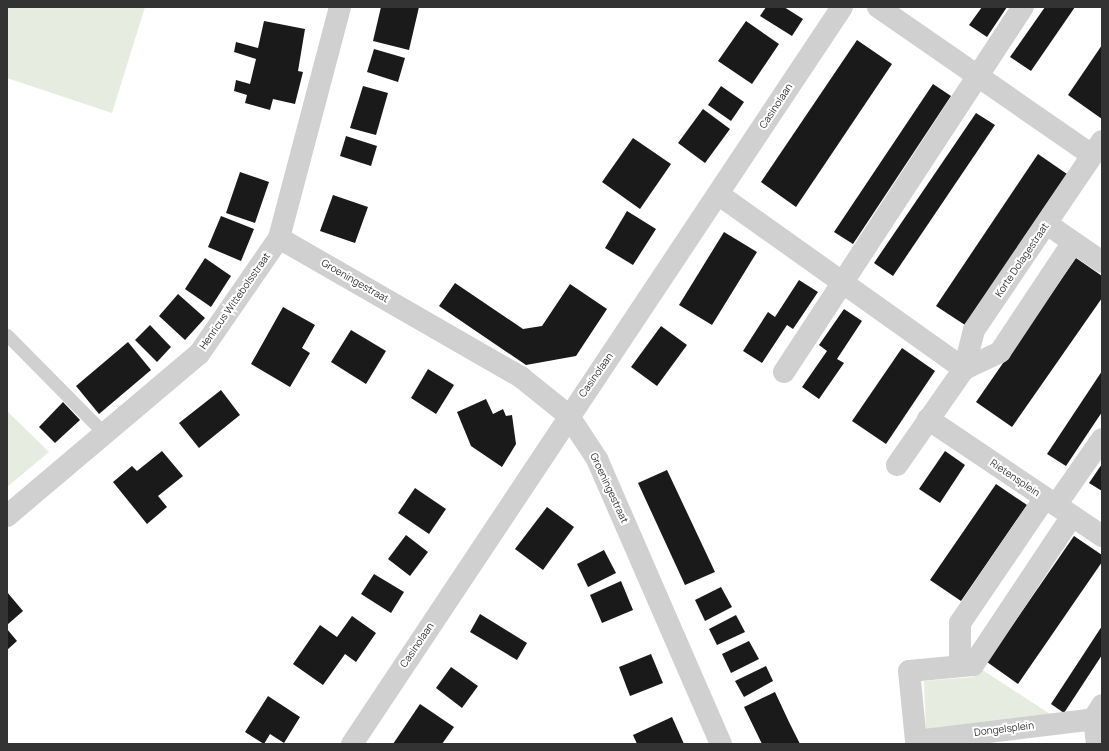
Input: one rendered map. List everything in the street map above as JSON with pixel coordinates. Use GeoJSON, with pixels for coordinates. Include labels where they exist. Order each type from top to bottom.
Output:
{"type":"FeatureCollection","features":[{"type":"Feature","properties":{"kind":"street","name":"Henricus Wittebolsstraat"},"geometry":{"type":"LineString","coordinates":[[7,516],[199,354],[279,238],[340,7]]}},
{"type":"Feature","properties":{"kind":"street","name":"Casinolaan"},"geometry":{"type":"LineString","coordinates":[[352,744],[568,415],[718,194],[842,7]]}},
{"type":"Feature","properties":{"kind":"street","name":"Korte Dolagestraat"},"geometry":{"type":"LineString","coordinates":[[878,7],[978,77],[1097,148],[974,330],[964,369],[897,465]]}},
{"type":"Feature","properties":{"kind":"street"},"geometry":{"type":"LineString","coordinates":[[784,372],[1023,7]]}},
{"type":"Feature","properties":{"kind":"street"},"geometry":{"type":"LineString","coordinates":[[718,194],[844,280],[964,369]]}},
{"type":"Feature","properties":{"kind":"street"},"geometry":{"type":"LineString","coordinates":[[1047,224],[1102,262]]}},
{"type":"Feature","properties":{"kind":"street","name":"Groeningestraat"},"geometry":{"type":"LineString","coordinates":[[279,238],[522,378],[568,415],[597,459],[722,744]]}},
{"type":"Feature","properties":{"kind":"street","name":"Korte Dolagestraat"},"geometry":{"type":"LineString","coordinates":[[964,369],[1000,352],[1073,242]]}},
{"type":"Feature","properties":{"kind":"street","name":"Rietensplein"},"geometry":{"type":"LineString","coordinates":[[928,419],[1102,536]]}},
{"type":"Feature","properties":{"kind":"street","name":"Dongelsplein"},"geometry":{"type":"LineString","coordinates":[[960,665],[960,623],[1057,506],[1102,439]]}},
{"type":"Feature","properties":{"kind":"street","name":"Dongelsplein"},"geometry":{"type":"LineString","coordinates":[[1057,506],[973,665],[960,665],[909,671],[916,741],[1099,713]]}},
{"type":"Feature","properties":{"kind":"street"},"geometry":{"type":"LineString","coordinates":[[1097,744],[1099,713]]}},
{"type":"Feature","properties":{"kind":"lane"},"geometry":{"type":"LineString","coordinates":[[7,335],[104,433]]}},
{"type":"Feature","properties":{"kind":"shaded area"},"geometry":{"type":"Polygon","coordinates":[[[7,7],[145,7],[112,113],[7,78],[7,7]]]}},
{"type":"Feature","properties":{"kind":"shaded area"},"geometry":{"type":"Polygon","coordinates":[[[7,411],[49,452],[7,487],[7,411]]]}},
{"type":"Feature","properties":{"kind":"shaded area"},"geometry":{"type":"Polygon","coordinates":[[[981,669],[1056,718],[926,732],[924,681],[973,677],[981,669]]]}},
{"type":"Feature","properties":{"kind":"building"},"geometry":{"type":"Polygon","coordinates":[[[381,7],[419,7],[409,50],[373,41],[381,7]]]}},
{"type":"Feature","properties":{"kind":"building"},"geometry":{"type":"Polygon","coordinates":[[[766,7],[784,7],[803,19],[792,36],[760,16],[766,7]]]}},
{"type":"Feature","properties":{"kind":"building"},"geometry":{"type":"Polygon","coordinates":[[[982,7],[1007,7],[987,37],[969,25],[982,7]]]}},
{"type":"Feature","properties":{"kind":"building"},"geometry":{"type":"Polygon","coordinates":[[[1045,7],[1075,7],[1031,71],[1010,57],[1045,7]]]}},
{"type":"Feature","properties":{"kind":"building"},"geometry":{"type":"Polygon","coordinates":[[[264,21],[305,29],[298,71],[303,72],[295,104],[273,99],[270,110],[245,103],[247,95],[234,91],[236,80],[250,84],[256,59],[234,52],[236,42],[258,48],[264,21]]]}},
{"type":"Feature","properties":{"kind":"building"},"geometry":{"type":"Polygon","coordinates":[[[746,21],[779,44],[752,84],[718,61],[746,21]]]}},
{"type":"Feature","properties":{"kind":"building"},"geometry":{"type":"Polygon","coordinates":[[[857,40],[892,64],[796,207],[761,182],[857,40]]]}},
{"type":"Feature","properties":{"kind":"building"},"geometry":{"type":"Polygon","coordinates":[[[1102,45],[1102,119],[1068,95],[1102,45]]]}},
{"type":"Feature","properties":{"kind":"building"},"geometry":{"type":"Polygon","coordinates":[[[374,49],[405,58],[398,82],[367,72],[374,49]]]}},
{"type":"Feature","properties":{"kind":"building"},"geometry":{"type":"Polygon","coordinates":[[[933,84],[951,96],[853,244],[834,232],[933,84]]]}},
{"type":"Feature","properties":{"kind":"building"},"geometry":{"type":"Polygon","coordinates":[[[363,86],[388,93],[376,135],[350,128],[363,86]]]}},
{"type":"Feature","properties":{"kind":"building"},"geometry":{"type":"Polygon","coordinates":[[[721,86],[744,102],[731,121],[708,105],[721,86]]]}},
{"type":"Feature","properties":{"kind":"building"},"geometry":{"type":"Polygon","coordinates":[[[703,109],[730,129],[705,163],[678,143],[703,109]]]}},
{"type":"Feature","properties":{"kind":"building"},"geometry":{"type":"Polygon","coordinates":[[[976,113],[995,125],[893,276],[874,263],[976,113]]]}},
{"type":"Feature","properties":{"kind":"building"},"geometry":{"type":"Polygon","coordinates":[[[346,136],[377,146],[371,166],[340,156],[346,136]]]}},
{"type":"Feature","properties":{"kind":"building"},"geometry":{"type":"Polygon","coordinates":[[[633,138],[671,164],[640,209],[602,182],[633,138]]]}},
{"type":"Feature","properties":{"kind":"building"},"geometry":{"type":"Polygon","coordinates":[[[1038,154],[1067,174],[965,325],[936,306],[1038,154]]]}},
{"type":"Feature","properties":{"kind":"building"},"geometry":{"type":"Polygon","coordinates":[[[240,172],[269,182],[255,223],[226,213],[240,172]]]}},
{"type":"Feature","properties":{"kind":"building"},"geometry":{"type":"Polygon","coordinates":[[[333,195],[368,207],[355,243],[320,231],[333,195]]]}},
{"type":"Feature","properties":{"kind":"building"},"geometry":{"type":"Polygon","coordinates":[[[627,211],[656,229],[633,265],[605,248],[627,211]]]}},
{"type":"Feature","properties":{"kind":"building"},"geometry":{"type":"Polygon","coordinates":[[[221,216],[254,229],[241,261],[208,247],[221,216]]]}},
{"type":"Feature","properties":{"kind":"building"},"geometry":{"type":"Polygon","coordinates":[[[724,232],[757,252],[712,325],[679,305],[724,232]]]}},
{"type":"Feature","properties":{"kind":"building"},"geometry":{"type":"Polygon","coordinates":[[[205,258],[231,276],[211,307],[185,289],[205,258]]]}},
{"type":"Feature","properties":{"kind":"building"},"geometry":{"type":"Polygon","coordinates":[[[1076,258],[1102,276],[1102,298],[1012,427],[976,402],[1076,258]]]}},
{"type":"Feature","properties":{"kind":"building"},"geometry":{"type":"Polygon","coordinates":[[[799,280],[818,292],[793,329],[787,325],[762,363],[743,351],[768,312],[775,317],[799,280]]]}},
{"type":"Feature","properties":{"kind":"building"},"geometry":{"type":"Polygon","coordinates":[[[455,283],[523,329],[542,326],[570,284],[607,309],[576,356],[526,365],[439,306],[455,283]]]}},
{"type":"Feature","properties":{"kind":"building"},"geometry":{"type":"Polygon","coordinates":[[[178,294],[205,318],[185,340],[159,316],[178,294]]]}},
{"type":"Feature","properties":{"kind":"building"},"geometry":{"type":"Polygon","coordinates":[[[283,307],[315,325],[302,348],[310,353],[290,387],[251,364],[283,307]]]}},
{"type":"Feature","properties":{"kind":"building"},"geometry":{"type":"Polygon","coordinates":[[[844,309],[862,321],[837,359],[844,363],[819,399],[802,387],[827,351],[819,345],[844,309]]]}},
{"type":"Feature","properties":{"kind":"building"},"geometry":{"type":"Polygon","coordinates":[[[150,325],[171,347],[157,362],[135,340],[150,325]]]}},
{"type":"Feature","properties":{"kind":"building"},"geometry":{"type":"Polygon","coordinates":[[[661,326],[687,345],[657,386],[631,367],[661,326]]]}},
{"type":"Feature","properties":{"kind":"building"},"geometry":{"type":"Polygon","coordinates":[[[351,330],[386,351],[366,384],[331,362],[351,330]]]}},
{"type":"Feature","properties":{"kind":"building"},"geometry":{"type":"Polygon","coordinates":[[[128,342],[151,370],[99,414],[76,386],[128,342]]]}},
{"type":"Feature","properties":{"kind":"building"},"geometry":{"type":"Polygon","coordinates":[[[902,348],[935,371],[886,444],[852,421],[902,348]]]}},
{"type":"Feature","properties":{"kind":"building"},"geometry":{"type":"Polygon","coordinates":[[[428,369],[454,385],[436,414],[411,398],[428,369]]]}},
{"type":"Feature","properties":{"kind":"building"},"geometry":{"type":"Polygon","coordinates":[[[1102,371],[1102,412],[1066,466],[1047,454],[1102,371]]]}},
{"type":"Feature","properties":{"kind":"building"},"geometry":{"type":"Polygon","coordinates":[[[221,390],[240,415],[199,448],[179,423],[221,390]]]}},
{"type":"Feature","properties":{"kind":"building"},"geometry":{"type":"Polygon","coordinates":[[[486,399],[493,414],[503,409],[506,416],[512,415],[516,444],[502,467],[471,446],[457,412],[486,399]]]}},
{"type":"Feature","properties":{"kind":"building"},"geometry":{"type":"Polygon","coordinates":[[[63,402],[80,420],[55,443],[39,427],[63,402]]]}},
{"type":"Feature","properties":{"kind":"building"},"geometry":{"type":"Polygon","coordinates":[[[162,451],[183,476],[158,496],[167,507],[147,524],[113,482],[132,466],[137,471],[162,451]]]}},
{"type":"Feature","properties":{"kind":"building"},"geometry":{"type":"Polygon","coordinates":[[[945,451],[965,465],[940,503],[919,489],[945,451]]]}},
{"type":"Feature","properties":{"kind":"building"},"geometry":{"type":"Polygon","coordinates":[[[1102,464],[1102,491],[1089,483],[1102,464]]]}},
{"type":"Feature","properties":{"kind":"building"},"geometry":{"type":"Polygon","coordinates":[[[667,470],[715,572],[685,585],[638,483],[667,470]]]}},
{"type":"Feature","properties":{"kind":"building"},"geometry":{"type":"Polygon","coordinates":[[[996,484],[1027,505],[961,601],[930,580],[996,484]]]}},
{"type":"Feature","properties":{"kind":"building"},"geometry":{"type":"Polygon","coordinates":[[[415,488],[446,509],[429,534],[398,513],[415,488]]]}},
{"type":"Feature","properties":{"kind":"building"},"geometry":{"type":"Polygon","coordinates":[[[547,507],[574,527],[543,570],[515,549],[547,507]]]}},
{"type":"Feature","properties":{"kind":"building"},"geometry":{"type":"Polygon","coordinates":[[[406,535],[428,552],[410,576],[388,559],[406,535]]]}},
{"type":"Feature","properties":{"kind":"building"},"geometry":{"type":"Polygon","coordinates":[[[1074,536],[1102,555],[1102,562],[1018,684],[987,662],[1074,536]]]}},
{"type":"Feature","properties":{"kind":"building"},"geometry":{"type":"Polygon","coordinates":[[[604,550],[616,573],[588,587],[577,564],[604,550]]]}},
{"type":"Feature","properties":{"kind":"building"},"geometry":{"type":"Polygon","coordinates":[[[374,574],[404,592],[391,613],[361,594],[374,574]]]}},
{"type":"Feature","properties":{"kind":"building"},"geometry":{"type":"Polygon","coordinates":[[[621,581],[633,610],[602,623],[590,595],[621,581]]]}},
{"type":"Feature","properties":{"kind":"building"},"geometry":{"type":"Polygon","coordinates":[[[721,587],[732,607],[705,621],[695,600],[721,587]]]}},
{"type":"Feature","properties":{"kind":"building"},"geometry":{"type":"Polygon","coordinates":[[[7,592],[23,611],[7,625],[7,592]]]}},
{"type":"Feature","properties":{"kind":"building"},"geometry":{"type":"Polygon","coordinates":[[[480,614],[527,643],[517,660],[470,632],[480,614]]]}},
{"type":"Feature","properties":{"kind":"building"},"geometry":{"type":"Polygon","coordinates":[[[736,615],[745,632],[717,645],[709,629],[736,615]]]}},
{"type":"Feature","properties":{"kind":"building"},"geometry":{"type":"Polygon","coordinates":[[[352,616],[376,633],[356,662],[345,654],[323,685],[293,664],[320,625],[337,637],[352,616]]]}},
{"type":"Feature","properties":{"kind":"building"},"geometry":{"type":"Polygon","coordinates":[[[1102,626],[1102,655],[1064,713],[1051,704],[1102,626]]]}},
{"type":"Feature","properties":{"kind":"building"},"geometry":{"type":"Polygon","coordinates":[[[7,629],[17,641],[7,650],[7,629]]]}},
{"type":"Feature","properties":{"kind":"building"},"geometry":{"type":"Polygon","coordinates":[[[749,641],[759,659],[731,673],[722,654],[749,641]]]}},
{"type":"Feature","properties":{"kind":"building"},"geometry":{"type":"Polygon","coordinates":[[[651,654],[663,683],[630,696],[619,667],[651,654]]]}},
{"type":"Feature","properties":{"kind":"building"},"geometry":{"type":"Polygon","coordinates":[[[766,666],[773,681],[744,697],[735,681],[766,666]]]}},
{"type":"Feature","properties":{"kind":"building"},"geometry":{"type":"Polygon","coordinates":[[[451,667],[478,686],[462,708],[436,688],[451,667]]]}},
{"type":"Feature","properties":{"kind":"building"},"geometry":{"type":"Polygon","coordinates":[[[775,692],[800,744],[762,744],[744,707],[775,692]]]}},
{"type":"Feature","properties":{"kind":"building"},"geometry":{"type":"Polygon","coordinates":[[[268,696],[300,717],[284,743],[270,734],[264,744],[245,732],[268,696]]]}},
{"type":"Feature","properties":{"kind":"building"},"geometry":{"type":"Polygon","coordinates":[[[420,704],[454,727],[442,744],[393,744],[420,704]]]}},
{"type":"Feature","properties":{"kind":"building"},"geometry":{"type":"Polygon","coordinates":[[[672,717],[684,744],[637,744],[633,735],[672,717]]]}}]}
